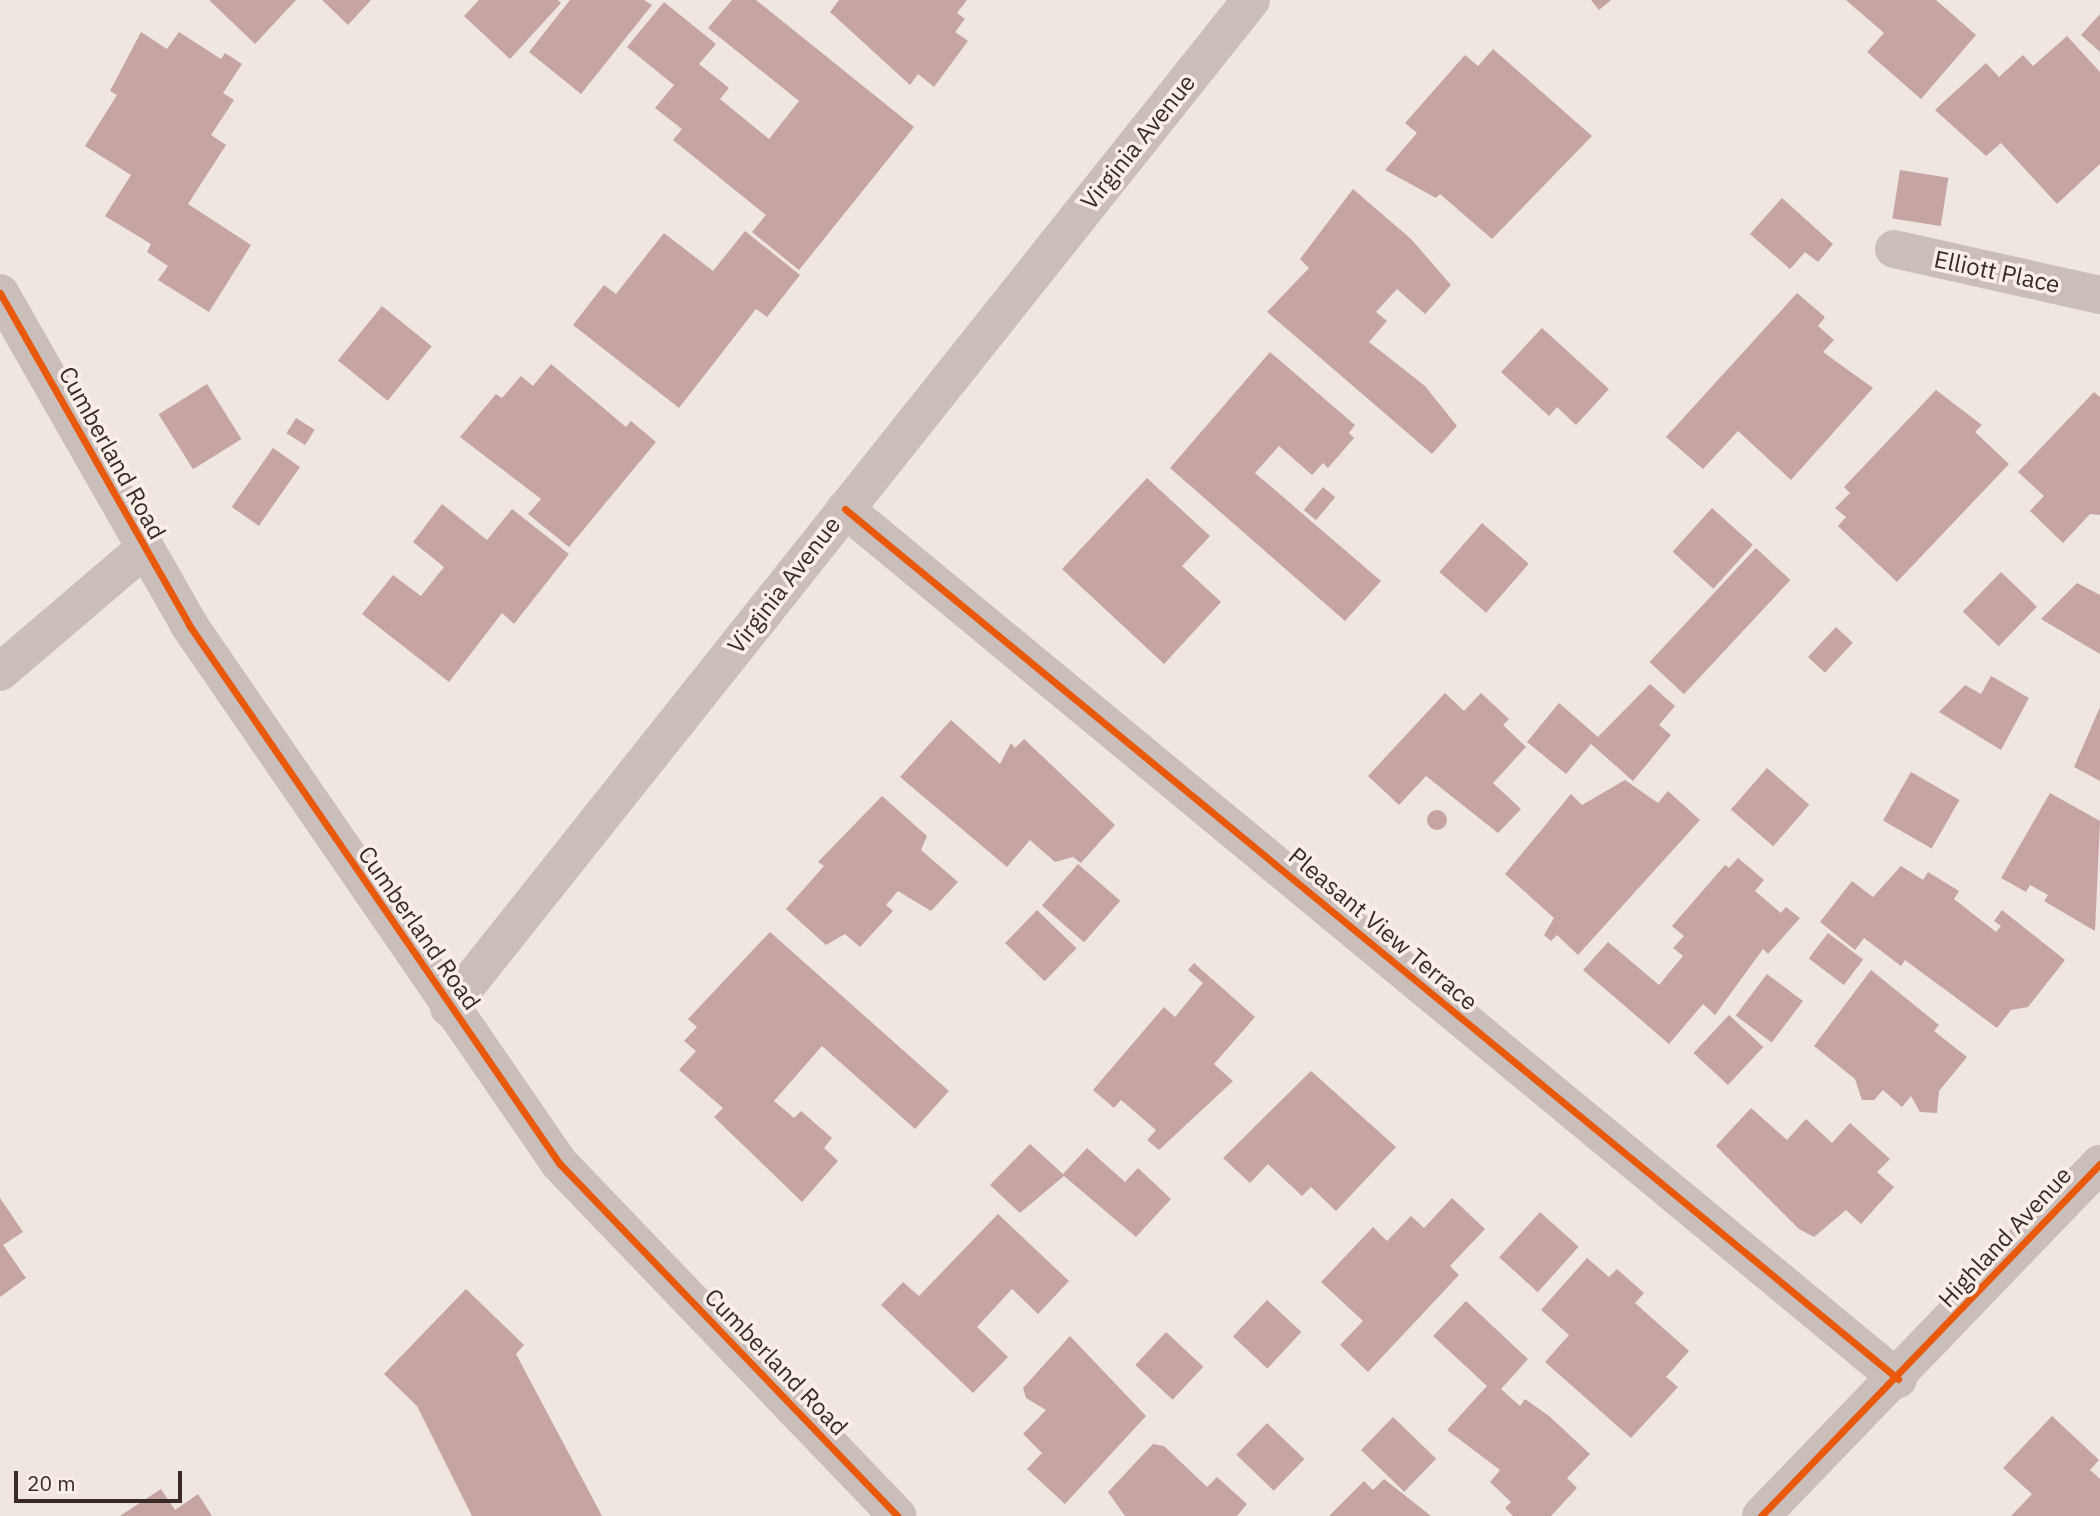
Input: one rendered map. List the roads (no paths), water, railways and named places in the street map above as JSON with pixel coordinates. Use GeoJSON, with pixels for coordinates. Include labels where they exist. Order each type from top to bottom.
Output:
{"type":"FeatureCollection","features":[{"type":"Feature","properties":{"kind":"street","name":"Virginia Avenue"},"geometry":{"type":"LineString","coordinates":[[449,1008],[1251,0]]}},
{"type":"Feature","properties":{"kind":"street","name":"Elliott Place"},"geometry":{"type":"LineString","coordinates":[[1894,249],[2100,295]]}},
{"type":"Feature","properties":{"kind":"street","name":"Cumberland Road"},"geometry":{"type":"LineString","coordinates":[[0,293],[189,625],[449,1008],[559,1163],[897,1516]]}},
{"type":"Feature","properties":{"kind":"street","name":"Pleasant View Terrace"},"geometry":{"type":"LineString","coordinates":[[845,509],[1898,1379]]}},
{"type":"Feature","properties":{"kind":"street"},"geometry":{"type":"LineString","coordinates":[[0,672],[144,549]]}},
{"type":"Feature","properties":{"kind":"street","name":"Highland Avenue"},"geometry":{"type":"LineString","coordinates":[[1761,1516],[1898,1379],[2100,1164]]}}]}
